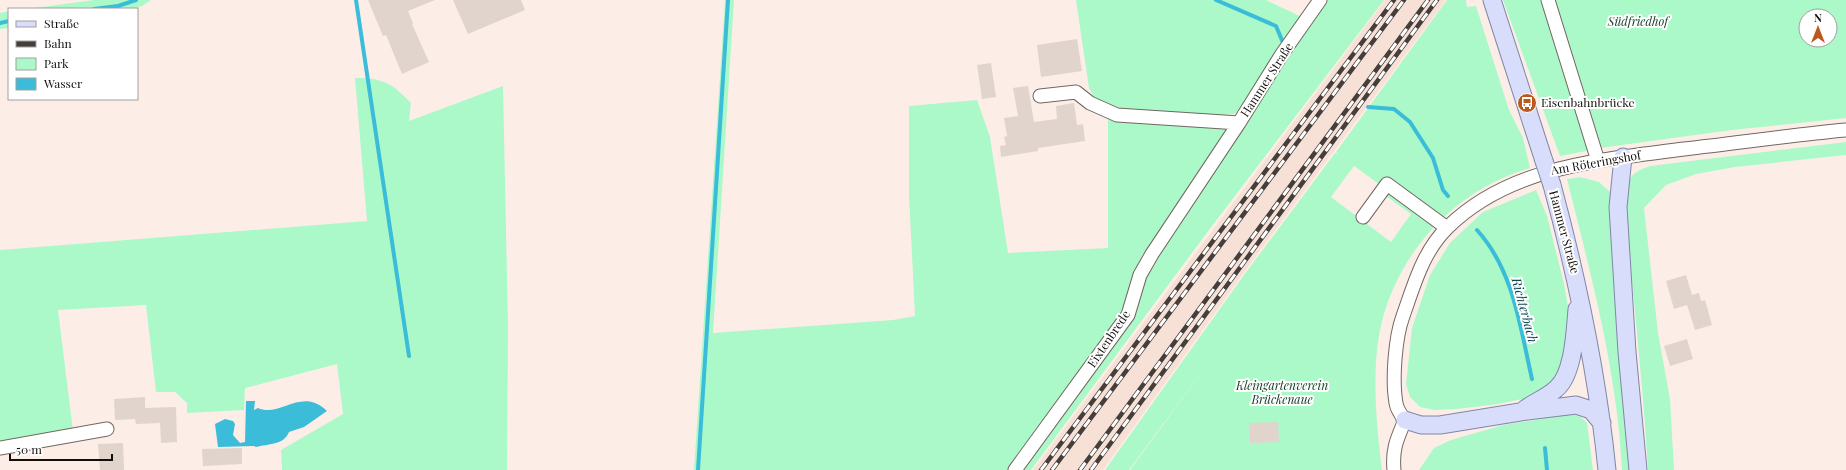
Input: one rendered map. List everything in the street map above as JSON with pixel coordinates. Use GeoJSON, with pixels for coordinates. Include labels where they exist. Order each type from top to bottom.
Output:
{"type":"FeatureCollection","features":[{"type":"Feature","properties":{"kind":"main road","name":"Hammer Straße"},"geometry":{"type":"LineString","coordinates":[[1492,0],[1552,185],[1579,287],[1594,365],[1607,470]]}},
{"type":"Feature","properties":{"kind":"main road"},"geometry":{"type":"LineString","coordinates":[[1623,157],[1620,174],[1619,214],[1627,352],[1638,470]]}},
{"type":"Feature","properties":{"kind":"main road"},"geometry":{"type":"LineString","coordinates":[[1520,412],[1558,388],[1569,369],[1574,348],[1579,287]]}},
{"type":"Feature","properties":{"kind":"main road"},"geometry":{"type":"LineString","coordinates":[[1405,420],[1421,425],[1440,425],[1520,412],[1576,405],[1591,410],[1602,423]]}},
{"type":"Feature","properties":{"kind":"street","name":"Hammer Straße"},"geometry":{"type":"LineString","coordinates":[[1214,160],[1282,54],[1320,0]]}},
{"type":"Feature","properties":{"kind":"street"},"geometry":{"type":"LineString","coordinates":[[1548,0],[1598,161]]}},
{"type":"Feature","properties":{"kind":"street"},"geometry":{"type":"LineString","coordinates":[[1040,96],[1076,92],[1090,103],[1117,115],[1239,123]]}},
{"type":"Feature","properties":{"kind":"street","name":"Am Röteringshof"},"geometry":{"type":"LineString","coordinates":[[1405,420],[1396,404],[1395,381],[1397,350],[1402,320],[1417,273],[1430,250],[1447,228],[1478,202],[1511,184],[1556,169],[1623,157],[1846,130]]}},
{"type":"Feature","properties":{"kind":"street","name":"Eixtenbrede"},"geometry":{"type":"LineString","coordinates":[[1015,470],[1128,315],[1140,275],[1214,160]]}},
{"type":"Feature","properties":{"kind":"street"},"geometry":{"type":"LineString","coordinates":[[1363,217],[1387,184],[1447,228]]}},
{"type":"Feature","properties":{"kind":"street"},"geometry":{"type":"LineString","coordinates":[[1394,470],[1392,455],[1405,420]]}},
{"type":"Feature","properties":{"kind":"street"},"geometry":{"type":"LineString","coordinates":[[0,448],[106,429]]}},
{"type":"Feature","properties":{"kind":"shaded area"},"geometry":{"type":"Polygon","coordinates":[[[1385,0],[1446,0],[1240,278],[1103,470],[1033,470],[1385,0]]]}},
{"type":"Feature","properties":{"kind":"green space"},"geometry":{"type":"Polygon","coordinates":[[[94,0],[151,0],[142,6],[134,8],[34,8],[94,0]]]}},
{"type":"Feature","properties":{"kind":"green space"},"geometry":{"type":"Polygon","coordinates":[[[725,0],[734,0],[713,333],[893,320],[915,316],[909,195],[909,106],[977,100],[990,137],[1008,253],[1108,248],[1108,119],[1106,116],[1223,126],[1226,131],[1130,302],[1011,470],[694,470],[725,0]]]}},
{"type":"Feature","properties":{"kind":"green space"},"geometry":{"type":"Polygon","coordinates":[[[1076,0],[1266,0],[1302,17],[1243,108],[1234,114],[1222,115],[1117,111],[1097,102],[1089,88],[1076,0]]]}},
{"type":"Feature","properties":{"kind":"green space"},"geometry":{"type":"Polygon","coordinates":[[[1325,0],[1384,0],[1209,230],[1031,470],[1019,470],[1131,316],[1142,277],[1325,0]]]}},
{"type":"Feature","properties":{"kind":"green space","name":"Kleingartenverein Brückenaue"},"geometry":{"type":"Polygon","coordinates":[[[1447,0],[1466,0],[1467,7],[1476,6],[1509,110],[1523,138],[1530,168],[1504,177],[1481,189],[1439,222],[1421,242],[1406,264],[1393,288],[1384,314],[1377,351],[1376,412],[1382,470],[1130,470],[1214,355],[1129,470],[1105,470],[1244,275],[1335,153],[1339,155],[1336,152],[1447,0]],[[1354,166],[1331,197],[1391,242],[1411,214],[1376,189],[1379,184],[1354,166]]]}},
{"type":"Feature","properties":{"kind":"green space","name":"Südfriedhof"},"geometry":{"type":"Polygon","coordinates":[[[1503,0],[1846,0],[1846,118],[1732,130],[1607,147],[1560,156],[1503,0]]]}},
{"type":"Feature","properties":{"kind":"green space"},"geometry":{"type":"Polygon","coordinates":[[[8,11],[8,28],[0,29],[0,13],[8,11]]]}},
{"type":"Feature","properties":{"kind":"green space"},"geometry":{"type":"Polygon","coordinates":[[[355,78],[373,79],[392,86],[411,103],[409,121],[503,86],[508,326],[507,470],[282,470],[281,450],[343,414],[337,364],[245,388],[244,410],[187,413],[187,403],[175,392],[156,392],[146,305],[58,310],[73,431],[0,445],[0,250],[367,221],[355,78]]]}},
{"type":"Feature","properties":{"kind":"green space"},"geometry":{"type":"Polygon","coordinates":[[[1846,142],[1846,155],[1735,167],[1696,174],[1666,185],[1644,208],[1658,333],[1670,399],[1674,470],[1648,470],[1641,371],[1626,226],[1626,194],[1630,179],[1638,171],[1650,166],[1846,142]]]}},
{"type":"Feature","properties":{"kind":"green space"},"geometry":{"type":"Polygon","coordinates":[[[1580,177],[1599,182],[1610,192],[1632,470],[1622,470],[1615,396],[1609,360],[1594,287],[1567,179],[1580,177]]]}},
{"type":"Feature","properties":{"kind":"green space"},"geometry":{"type":"Polygon","coordinates":[[[1536,190],[1547,216],[1564,284],[1569,312],[1565,352],[1558,374],[1549,385],[1527,398],[1498,404],[1457,409],[1434,410],[1420,407],[1410,397],[1406,384],[1412,328],[1430,275],[1450,243],[1483,212],[1536,190]]]}},
{"type":"Feature","properties":{"kind":"green space"},"geometry":{"type":"Polygon","coordinates":[[[1572,414],[1581,417],[1587,423],[1593,470],[1419,470],[1434,448],[1451,440],[1503,425],[1572,414]]]}},
{"type":"Feature","properties":{"kind":"water"},"geometry":{"type":"Polygon","coordinates":[[[246,401],[255,401],[254,410],[258,408],[266,410],[275,409],[291,404],[309,401],[318,404],[327,411],[304,427],[289,432],[280,442],[256,447],[218,447],[215,424],[225,419],[233,421],[235,424],[233,435],[240,443],[245,442],[246,401]]]}},
{"type":"Feature","properties":{"kind":"building"},"geometry":{"type":"Polygon","coordinates":[[[368,0],[435,0],[408,11],[413,23],[412,24],[429,62],[402,74],[386,35],[383,36],[368,0]]]}},
{"type":"Feature","properties":{"kind":"building"},"geometry":{"type":"Polygon","coordinates":[[[453,0],[521,0],[525,10],[468,34],[453,0]]]}},
{"type":"Feature","properties":{"kind":"building"},"geometry":{"type":"Polygon","coordinates":[[[1077,39],[1082,71],[1041,77],[1037,45],[1077,39]]]}},
{"type":"Feature","properties":{"kind":"building"},"geometry":{"type":"Polygon","coordinates":[[[991,63],[996,97],[982,99],[977,65],[991,63]]]}},
{"type":"Feature","properties":{"kind":"building"},"geometry":{"type":"Polygon","coordinates":[[[1028,86],[1034,122],[1057,119],[1056,106],[1074,103],[1077,125],[1083,124],[1085,141],[1038,148],[1038,151],[1001,157],[1000,146],[1006,145],[1004,137],[1007,136],[1004,118],[1018,116],[1013,88],[1028,86]]]}},
{"type":"Feature","properties":{"kind":"building"},"geometry":{"type":"Polygon","coordinates":[[[1686,275],[1692,295],[1699,293],[1701,301],[1705,300],[1712,325],[1695,330],[1687,305],[1674,309],[1666,281],[1686,275]]]}},
{"type":"Feature","properties":{"kind":"building"},"geometry":{"type":"Polygon","coordinates":[[[1687,339],[1693,359],[1670,366],[1664,346],[1687,339]]]}},
{"type":"Feature","properties":{"kind":"building"},"geometry":{"type":"Polygon","coordinates":[[[145,397],[145,408],[176,407],[177,442],[161,443],[160,423],[136,424],[135,419],[115,420],[114,399],[145,397]]]}},
{"type":"Feature","properties":{"kind":"building"},"geometry":{"type":"Polygon","coordinates":[[[1278,422],[1279,442],[1250,443],[1249,423],[1278,422]]]}},
{"type":"Feature","properties":{"kind":"building"},"geometry":{"type":"Polygon","coordinates":[[[123,443],[124,470],[100,470],[98,444],[123,443]]]}},
{"type":"Feature","properties":{"kind":"building"},"geometry":{"type":"Polygon","coordinates":[[[242,448],[242,464],[203,466],[202,449],[242,448]]]}},
{"type":"Feature","properties":{"kind":"waterway"},"geometry":{"type":"LineString","coordinates":[[102,8],[118,6],[136,0]]}},
{"type":"Feature","properties":{"kind":"waterway"},"geometry":{"type":"LineString","coordinates":[[356,0],[409,356]]}},
{"type":"Feature","properties":{"kind":"waterway"},"geometry":{"type":"LineString","coordinates":[[698,470],[728,0]]}},
{"type":"Feature","properties":{"kind":"waterway","name":"Richterbach"},"geometry":{"type":"LineString","coordinates":[[1216,0],[1276,26],[1284,45]]}},
{"type":"Feature","properties":{"kind":"waterway"},"geometry":{"type":"LineString","coordinates":[[0,23],[8,21]]}},
{"type":"Feature","properties":{"kind":"waterway","name":"Richterbach"},"geometry":{"type":"LineString","coordinates":[[1368,107],[1394,109],[1410,122],[1433,158],[1443,190],[1448,196]]}},
{"type":"Feature","properties":{"kind":"waterway","name":"Richterbach"},"geometry":{"type":"LineString","coordinates":[[1477,230],[1500,263],[1507,281],[1514,300],[1532,379]]}},
{"type":"Feature","properties":{"kind":"waterway","name":"Richterbach"},"geometry":{"type":"LineString","coordinates":[[1545,448],[1547,470]]}},
{"type":"Feature","properties":{"kind":"railway"},"geometry":{"type":"LineString","coordinates":[[1041,470],[1394,0]]}},
{"type":"Feature","properties":{"kind":"railway"},"geometry":{"type":"LineString","coordinates":[[1052,470],[1404,0]]}},
{"type":"Feature","properties":{"kind":"railway"},"geometry":{"type":"LineString","coordinates":[[1080,470],[1428,0]]}},
{"type":"Feature","properties":{"kind":"railway"},"geometry":{"type":"LineString","coordinates":[[1091,470],[1437,0]]}},
{"type":"Feature","properties":{"kind":"place","name":"Eisenbahnbrücke"},"geometry":{"type":"Point","coordinates":[1527,103]}}]}
